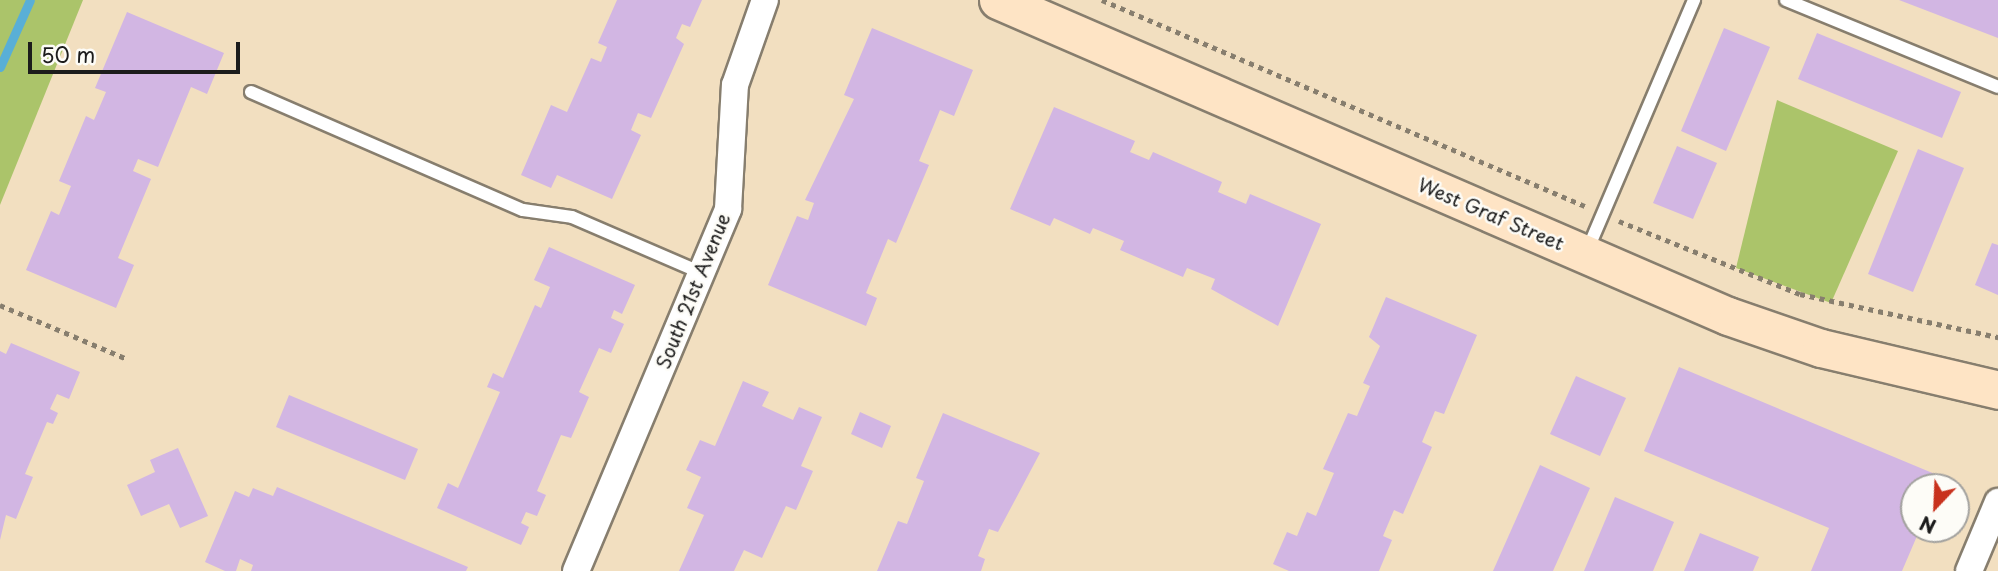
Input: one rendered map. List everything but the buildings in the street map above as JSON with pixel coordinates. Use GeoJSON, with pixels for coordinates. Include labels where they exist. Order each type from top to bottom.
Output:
{"type":"FeatureCollection","features":[{"type":"Feature","properties":{"kind":"street","name":"South 21st Avenue"},"geometry":{"type":"LineString","coordinates":[[576,571],[728,209],[735,85],[765,0]]}},
{"type":"Feature","properties":{"kind":"street","name":"West Graf Street"},"geometry":{"type":"LineString","coordinates":[[998,0],[1586,255],[1821,348],[1998,390]]}},
{"type":"Feature","properties":{"kind":"street"},"geometry":{"type":"LineString","coordinates":[[1969,571],[1998,502]]}},
{"type":"Feature","properties":{"kind":"lane"},"geometry":{"type":"LineString","coordinates":[[1586,255],[1694,0]]}},
{"type":"Feature","properties":{"kind":"lane"},"geometry":{"type":"LineString","coordinates":[[1786,0],[1998,87]]}},
{"type":"Feature","properties":{"kind":"lane"},"geometry":{"type":"LineString","coordinates":[[251,92],[523,210],[572,216],[702,273]]}},
{"type":"Feature","properties":{"kind":"path"},"geometry":{"type":"LineString","coordinates":[[1102,0],[1603,214],[1800,294],[1998,337]]}},
{"type":"Feature","properties":{"kind":"path"},"geometry":{"type":"LineString","coordinates":[[0,305],[127,359]]}},
{"type":"Feature","properties":{"kind":"green space"},"geometry":{"type":"Polygon","coordinates":[[[0,0],[83,0],[0,205],[0,0]]]}},
{"type":"Feature","properties":{"kind":"green space"},"geometry":{"type":"Polygon","coordinates":[[[1777,100],[1898,151],[1831,303],[1736,268],[1777,100]]]}},
{"type":"Feature","properties":{"kind":"waterway"},"geometry":{"type":"LineString","coordinates":[[0,67],[30,0]]}}]}
